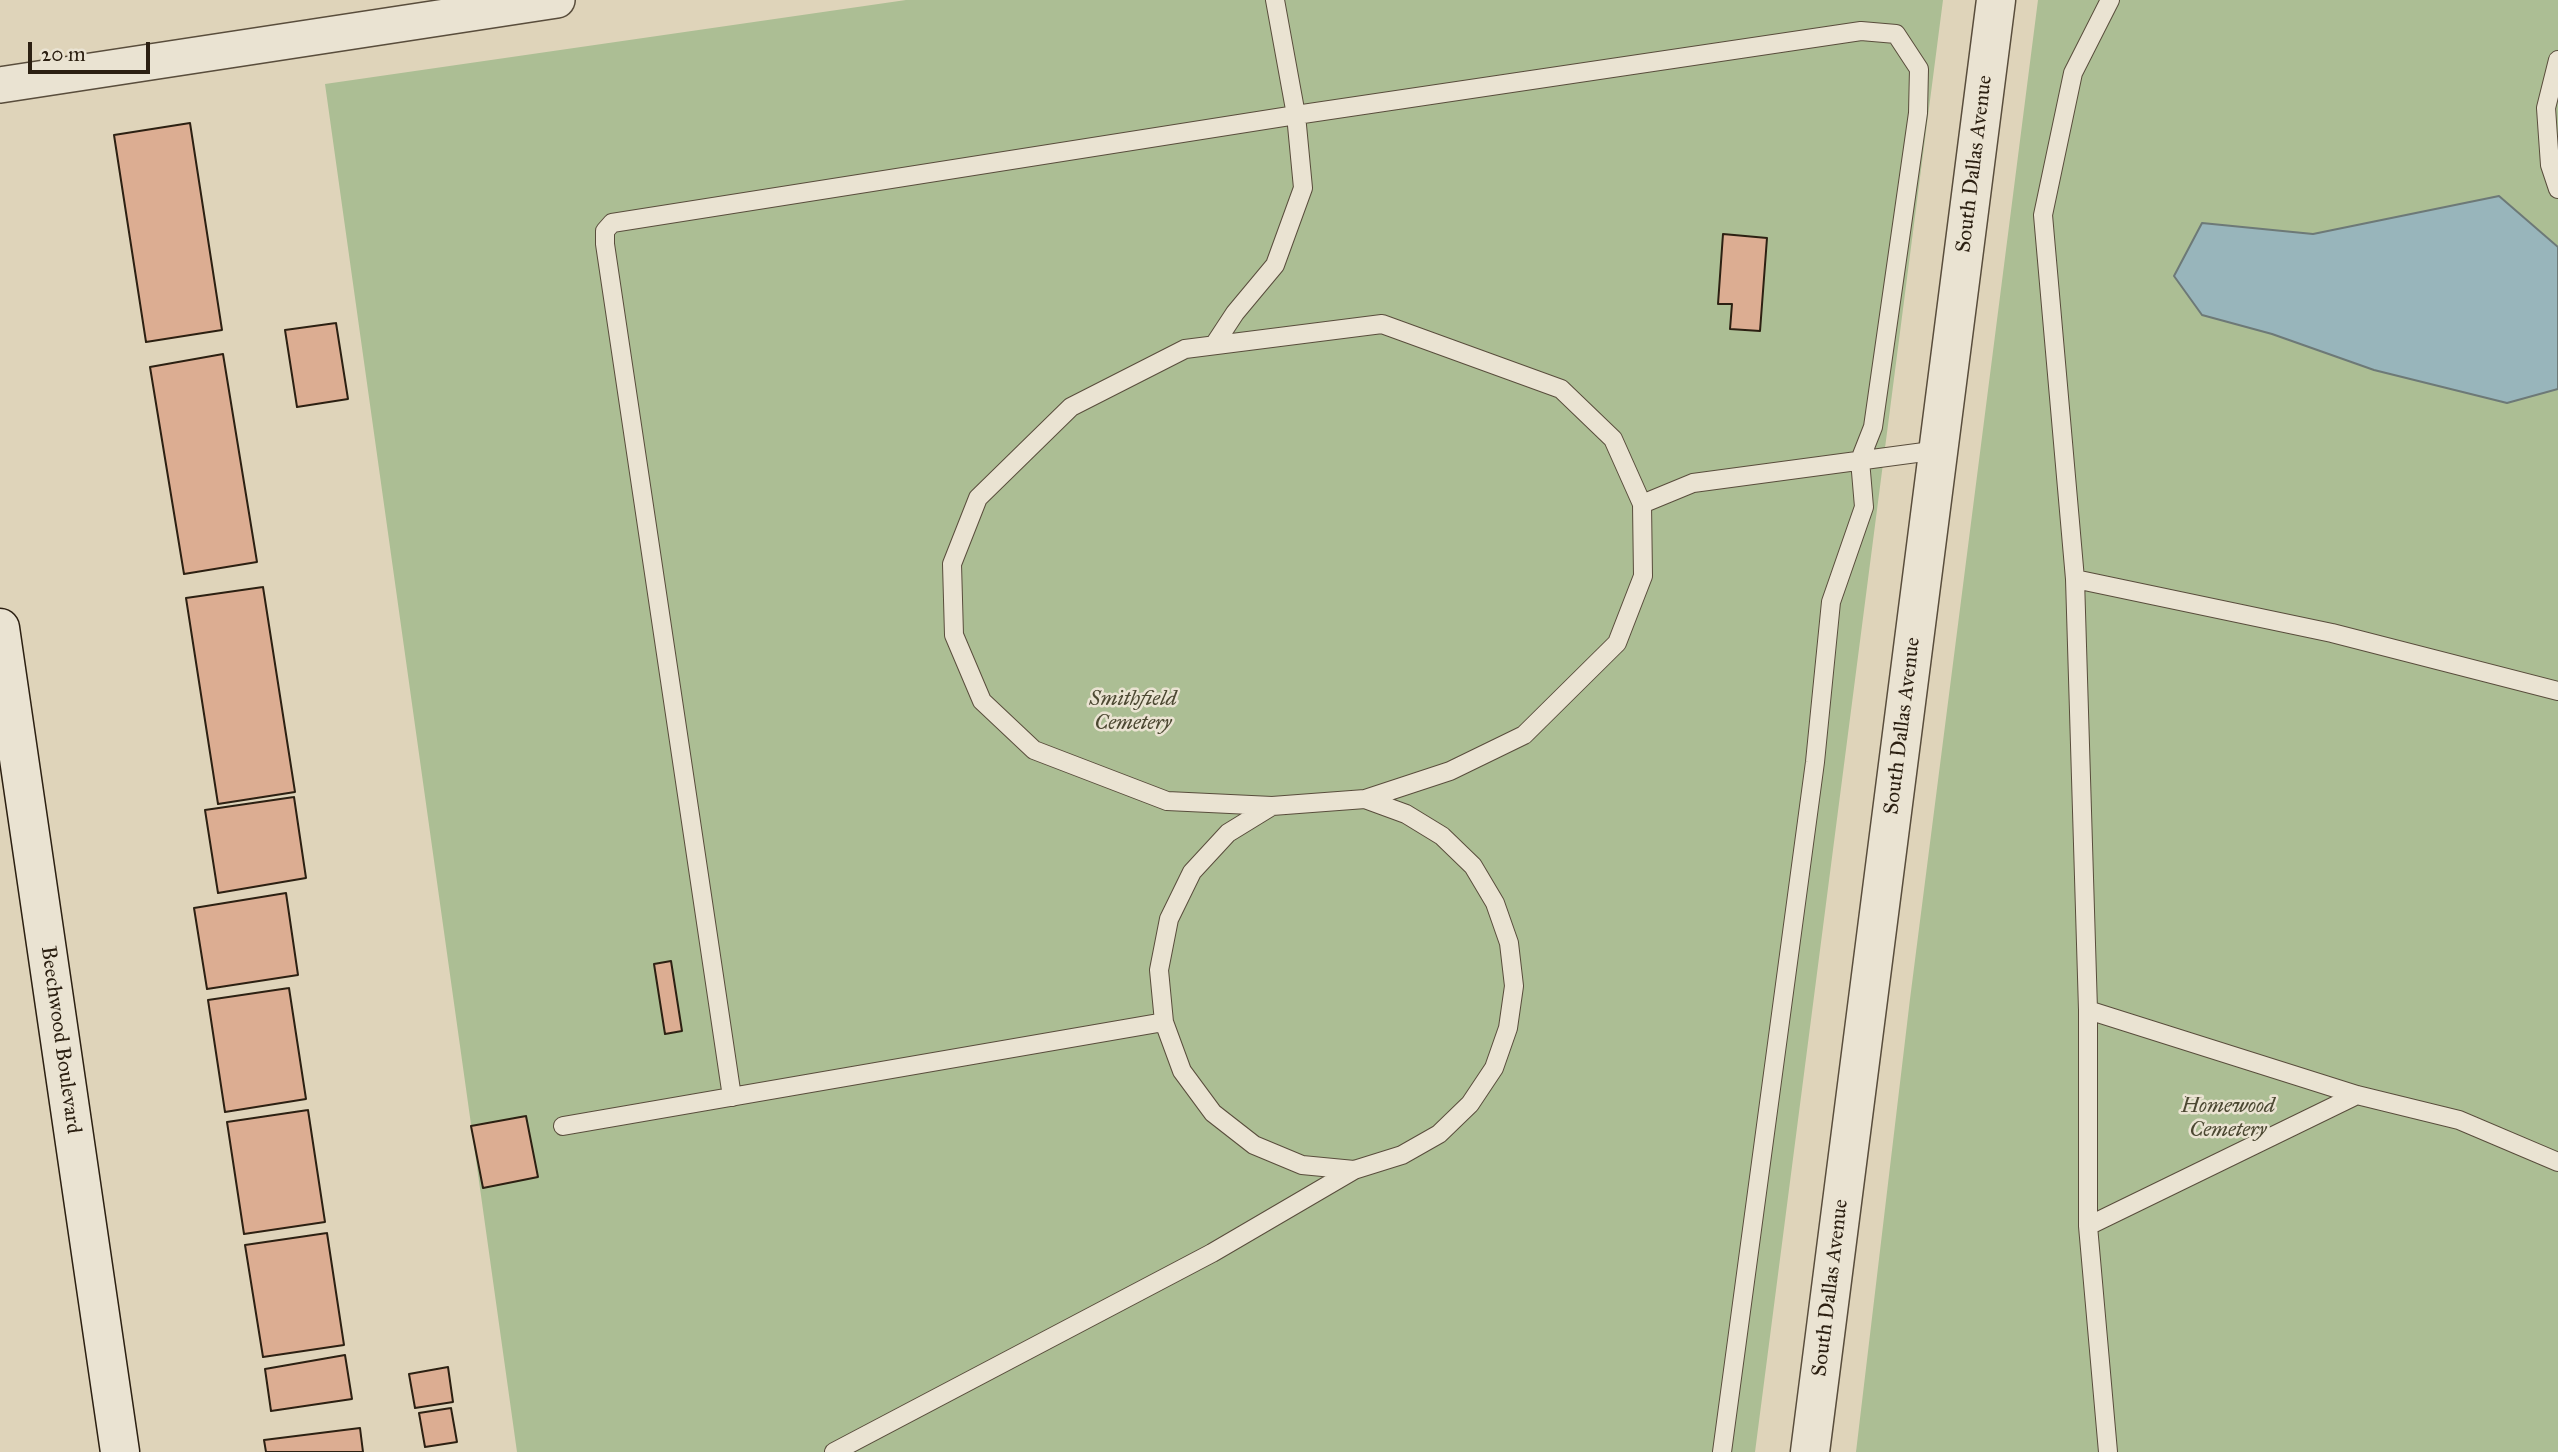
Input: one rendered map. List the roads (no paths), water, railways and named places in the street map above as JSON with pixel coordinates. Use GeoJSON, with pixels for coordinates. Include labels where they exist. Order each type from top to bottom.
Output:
{"type":"FeatureCollection","features":[{"type":"Feature","properties":{"kind":"street"},"geometry":{"type":"LineString","coordinates":[[0,85],[557,0]]}},
{"type":"Feature","properties":{"kind":"street","name":"South Dallas Avenue"},"geometry":{"type":"LineString","coordinates":[[1810,1452],[1996,0]]}},
{"type":"Feature","properties":{"kind":"street","name":"Beechwood Boulevard"},"geometry":{"type":"LineString","coordinates":[[0,628],[3,670],[120,1452]]}},
{"type":"Feature","properties":{"kind":"lane"},"geometry":{"type":"LineString","coordinates":[[1214,345],[1235,313],[1275,265],[1303,188],[1296,115],[1275,0]]}},
{"type":"Feature","properties":{"kind":"lane"},"geometry":{"type":"LineString","coordinates":[[2108,1452],[2088,1226],[2088,1010],[2075,579],[2043,215],[2073,73],[2110,0]]}},
{"type":"Feature","properties":{"kind":"lane"},"geometry":{"type":"LineString","coordinates":[[732,1097],[605,232],[612,223],[1296,115],[1861,31],[1896,34],[1919,69],[1917,113],[1873,427],[1860,460],[1864,507],[1831,602],[1813,776],[1722,1452]]}},
{"type":"Feature","properties":{"kind":"lane"},"geometry":{"type":"LineString","coordinates":[[2558,60],[2546,108],[2550,165],[2558,189]]}},
{"type":"Feature","properties":{"kind":"lane"},"geometry":{"type":"LineString","coordinates":[[1382,324],[1561,390],[1613,439],[1642,504],[1643,576],[1617,643],[1524,735],[1450,771],[1365,799],[1272,806],[1167,802],[1034,750],[982,701],[954,635],[952,564],[978,498],[1071,407],[1185,349],[1382,324]]}},
{"type":"Feature","properties":{"kind":"lane"},"geometry":{"type":"LineString","coordinates":[[1642,504],[1692,483],[1939,450]]}},
{"type":"Feature","properties":{"kind":"lane"},"geometry":{"type":"LineString","coordinates":[[2075,579],[2332,633],[2558,691]]}},
{"type":"Feature","properties":{"kind":"lane"},"geometry":{"type":"LineString","coordinates":[[834,1452],[1212,1253],[1354,1170],[1402,1155],[1439,1134],[1470,1104],[1497,1058],[1508,1028],[1514,986],[1509,943],[1495,903],[1473,866],[1442,836],[1406,814],[1365,799]]}},
{"type":"Feature","properties":{"kind":"lane"},"geometry":{"type":"LineString","coordinates":[[1272,806],[1228,833],[1192,872],[1169,919],[1159,970],[1164,1022],[1182,1071],[1213,1113],[1223,1121],[1254,1145],[1302,1165],[1354,1170]]}},
{"type":"Feature","properties":{"kind":"lane"},"geometry":{"type":"LineString","coordinates":[[2088,1010],[2357,1095],[2459,1120],[2558,1162]]}},
{"type":"Feature","properties":{"kind":"lane"},"geometry":{"type":"LineString","coordinates":[[563,1126],[1164,1022]]}},
{"type":"Feature","properties":{"kind":"lane"},"geometry":{"type":"LineString","coordinates":[[2088,1226],[2357,1095]]}},
{"type":"Feature","properties":{"kind":"water"},"geometry":{"type":"Polygon","coordinates":[[[2499,196],[2558,247],[2558,389],[2507,403],[2374,370],[2272,334],[2202,315],[2174,276],[2202,223],[2313,234],[2499,196]]]}},
{"type":"Feature","properties":{"kind":"park label","name":"Smithfield Cemetery"},"geometry":{"type":"Point","coordinates":[1133,712]}},
{"type":"Feature","properties":{"kind":"park label","name":"Homewood Cemetery"},"geometry":{"type":"Point","coordinates":[2228,1119]}}]}
